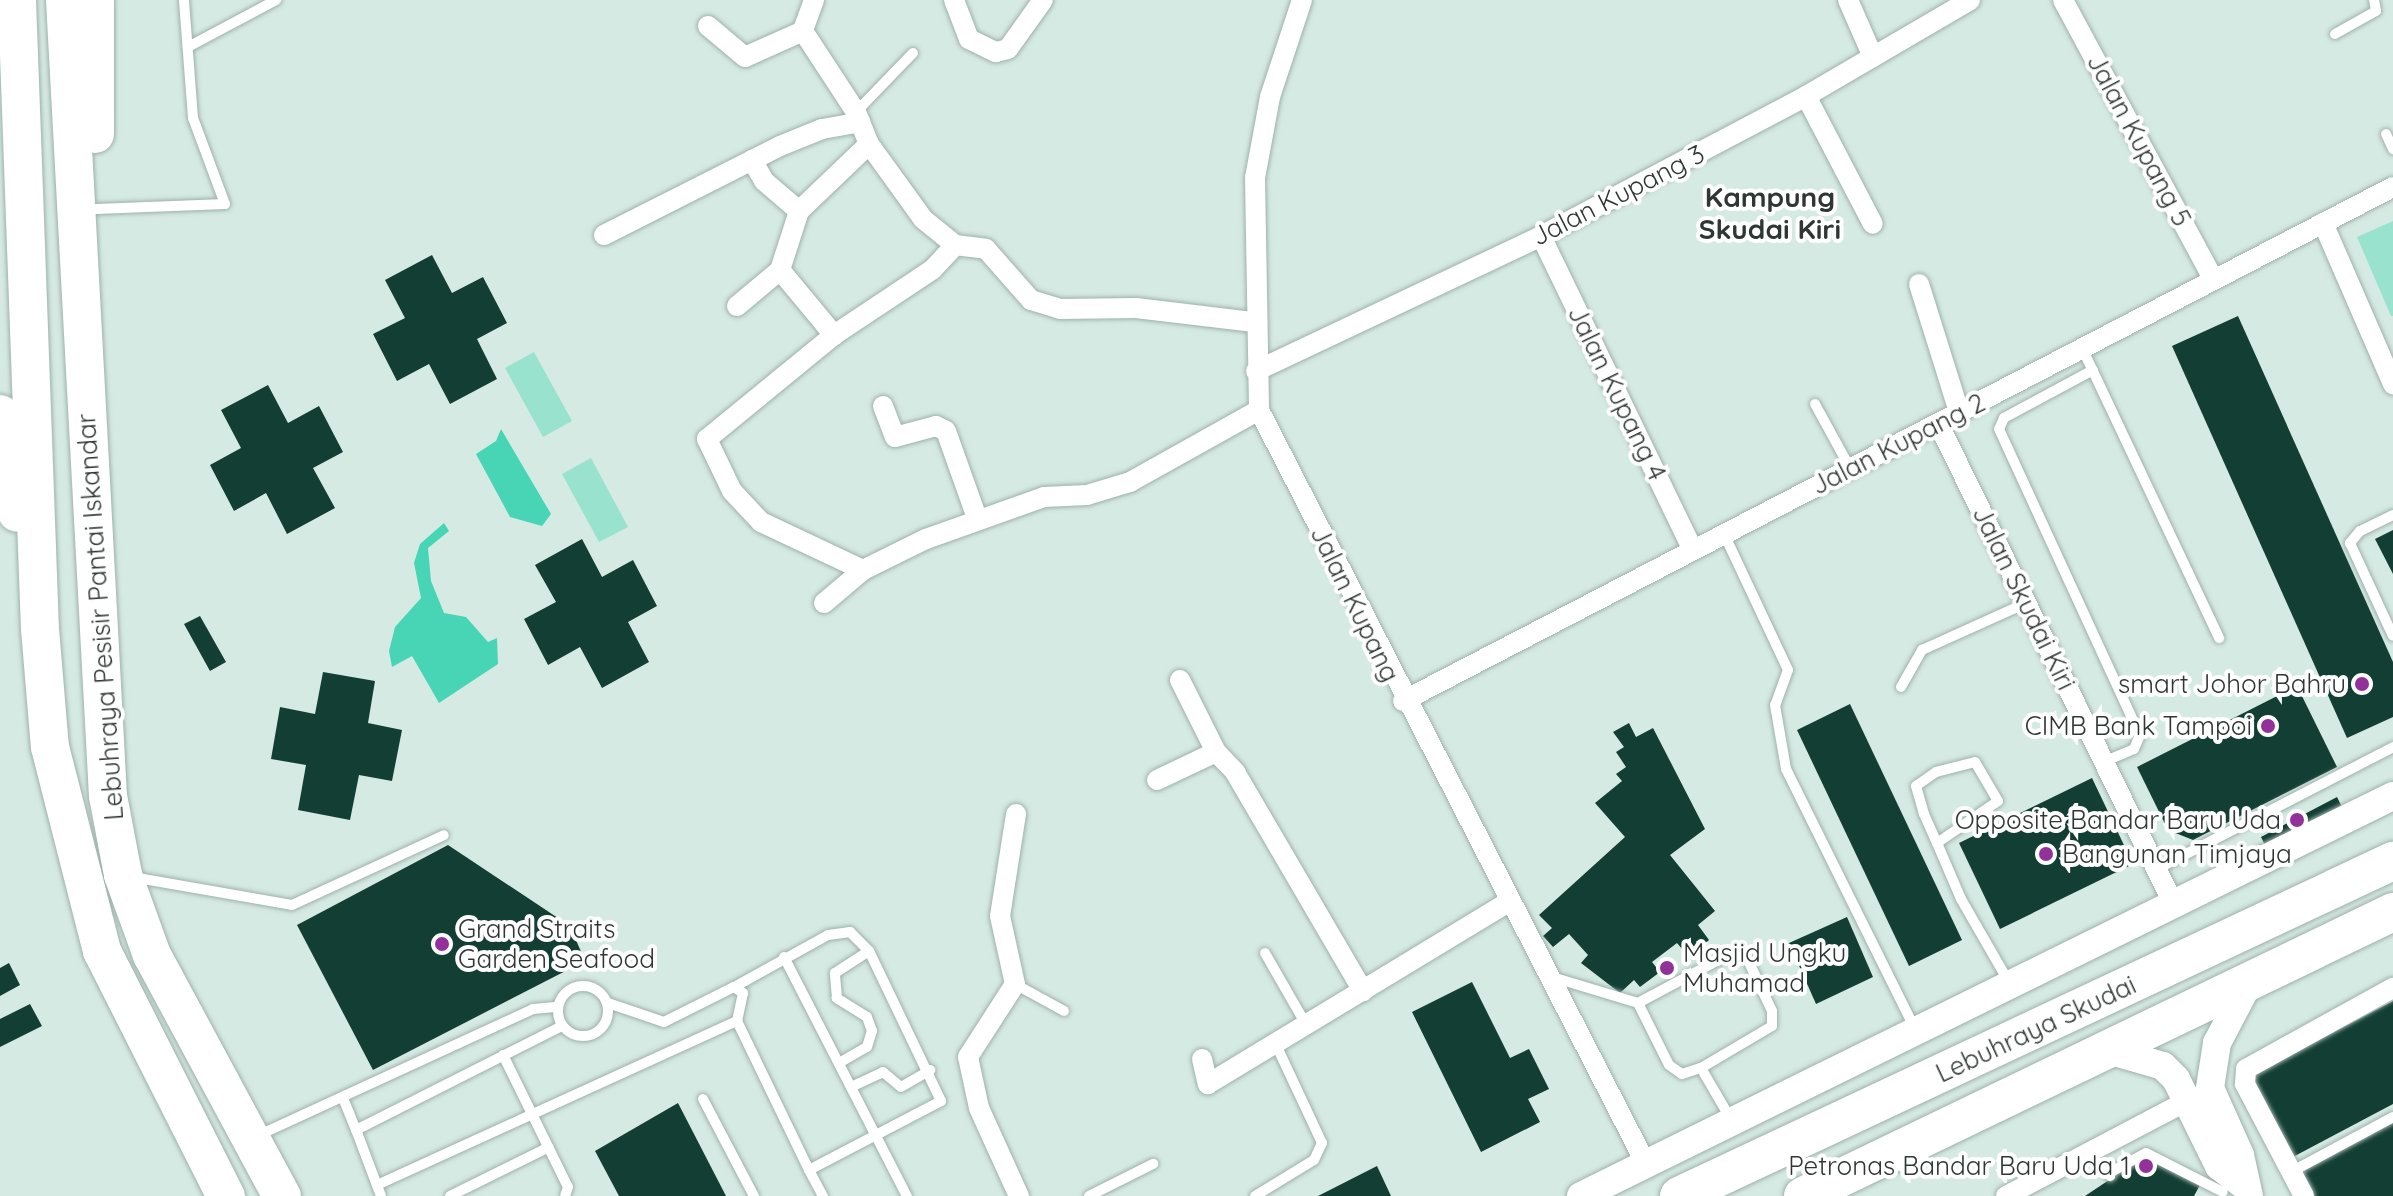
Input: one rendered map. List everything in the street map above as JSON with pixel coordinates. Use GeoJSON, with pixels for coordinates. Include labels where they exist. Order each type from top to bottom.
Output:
{"type":"FeatureCollection","features":[{"type":"Feature","properties":{"kind":"highway","name":"Lebuhraya Pesisir Pantai Iskandar"},"geometry":{"type":"LineString","coordinates":[[17,0],[40,629],[50,747],[102,951],[226,1196]]}},
{"type":"Feature","properties":{"kind":"highway","name":"Lebuhraya Pesisir Pantai Iskandar"},"geometry":{"type":"LineString","coordinates":[[65,0],[101,701],[123,875],[152,955],[282,1196]]}},
{"type":"Feature","properties":{"kind":"highway"},"geometry":{"type":"LineString","coordinates":[[76,257],[96,209],[95,0]]}},
{"type":"Feature","properties":{"kind":"highway"},"geometry":{"type":"LineString","coordinates":[[1,435],[40,629]]}},
{"type":"Feature","properties":{"kind":"highway","name":"Lebuhraya Skudai"},"geometry":{"type":"LineString","coordinates":[[1679,1196],[2393,861]]}},
{"type":"Feature","properties":{"kind":"highway","name":"Lebuhraya Skudai"},"geometry":{"type":"LineString","coordinates":[[1803,1196],[2393,912]]}},
{"type":"Feature","properties":{"kind":"highway"},"geometry":{"type":"LineString","coordinates":[[1725,1196],[1761,1178],[1806,1138]]}},
{"type":"Feature","properties":{"kind":"street"},"geometry":{"type":"LineString","coordinates":[[708,26],[745,57],[803,31],[814,0]]}},
{"type":"Feature","properties":{"kind":"street"},"geometry":{"type":"LineString","coordinates":[[954,0],[969,39],[996,52],[1008,49],[1043,0]]}},
{"type":"Feature","properties":{"kind":"street","name":"Jalan Kupang"},"geometry":{"type":"LineString","coordinates":[[1302,0],[1270,97],[1255,178],[1254,322],[1259,410],[1403,701],[1647,1166]]}},
{"type":"Feature","properties":{"kind":"street"},"geometry":{"type":"LineString","coordinates":[[1848,0],[1873,57]]}},
{"type":"Feature","properties":{"kind":"street","name":"Jalan Kupang 3"},"geometry":{"type":"LineString","coordinates":[[1256,371],[1541,236],[1806,96],[1970,0]]}},
{"type":"Feature","properties":{"kind":"street","name":"Jalan Kupang 5"},"geometry":{"type":"LineString","coordinates":[[2063,0],[2214,280]]}},
{"type":"Feature","properties":{"kind":"street"},"geometry":{"type":"LineString","coordinates":[[803,31],[858,117],[869,144],[923,219],[955,245],[986,249],[1031,300],[1060,309],[1136,308],[1254,322]]}},
{"type":"Feature","properties":{"kind":"street"},"geometry":{"type":"LineString","coordinates":[[1806,96],[1873,224]]}},
{"type":"Feature","properties":{"kind":"street"},"geometry":{"type":"LineString","coordinates":[[604,235],[752,160],[822,129],[858,117]]}},
{"type":"Feature","properties":{"kind":"street"},"geometry":{"type":"LineString","coordinates":[[737,306],[780,270],[799,211],[869,144]]}},
{"type":"Feature","properties":{"kind":"street"},"geometry":{"type":"LineString","coordinates":[[752,160],[764,181],[799,211]]}},
{"type":"Feature","properties":{"kind":"street","name":"Jalan Kupang 2"},"geometry":{"type":"LineString","coordinates":[[1403,701],[2393,187]]}},
{"type":"Feature","properties":{"kind":"street"},"geometry":{"type":"LineString","coordinates":[[2323,223],[2393,384]]}},
{"type":"Feature","properties":{"kind":"street","name":"Jalan Kupang 4"},"geometry":{"type":"LineString","coordinates":[[1541,236],[1693,550]]}},
{"type":"Feature","properties":{"kind":"street"},"geometry":{"type":"LineString","coordinates":[[863,570],[761,522],[732,491],[708,449],[713,428],[834,335],[886,305],[955,245]]}},
{"type":"Feature","properties":{"kind":"street"},"geometry":{"type":"LineString","coordinates":[[780,270],[834,335]]}},
{"type":"Feature","properties":{"kind":"street"},"geometry":{"type":"LineString","coordinates":[[1919,284],[1959,412]]}},
{"type":"Feature","properties":{"kind":"street"},"geometry":{"type":"LineString","coordinates":[[883,406],[895,437],[936,426],[946,431],[977,518]]}},
{"type":"Feature","properties":{"kind":"street"},"geometry":{"type":"LineString","coordinates":[[824,603],[863,570],[977,518],[1044,497],[1087,495],[1130,482],[1259,410]]}},
{"type":"Feature","properties":{"kind":"street","name":"Jalan Skudai Kiri"},"geometry":{"type":"LineString","coordinates":[[1938,423],[2173,903]]}},
{"type":"Feature","properties":{"kind":"street"},"geometry":{"type":"LineString","coordinates":[[1180,680],[1216,752],[1235,772],[1363,991]]}},
{"type":"Feature","properties":{"kind":"street"},"geometry":{"type":"LineString","coordinates":[[1157,780],[1216,752]]}},
{"type":"Feature","properties":{"kind":"street"},"geometry":{"type":"LineString","coordinates":[[1581,1196],[2393,796]]}},
{"type":"Feature","properties":{"kind":"street"},"geometry":{"type":"LineString","coordinates":[[1016,814],[1000,916],[1015,984],[968,1057],[979,1108],[1019,1196]]}},
{"type":"Feature","properties":{"kind":"street"},"geometry":{"type":"LineString","coordinates":[[1202,1059],[1208,1084],[1508,902]]}},
{"type":"Feature","properties":{"kind":"street"},"geometry":{"type":"LineString","coordinates":[[2238,1191],[2240,1155],[2210,1088],[2210,1069],[2249,982]]}},
{"type":"Feature","properties":{"kind":"street"},"geometry":{"type":"LineString","coordinates":[[2304,1196],[2245,1084],[2246,1069],[2393,988]]}},
{"type":"Feature","properties":{"kind":"street"},"geometry":{"type":"LineString","coordinates":[[2108,1050],[2163,1066],[2187,1101],[2219,1166],[2238,1191]]}},
{"type":"Feature","properties":{"kind":"street"},"geometry":{"type":"LineString","coordinates":[[2006,1196],[2187,1101]]}},
{"type":"Feature","properties":{"kind":"lane"},"geometry":{"type":"LineString","coordinates":[[96,209],[225,204],[193,118],[184,0]]}},
{"type":"Feature","properties":{"kind":"lane"},"geometry":{"type":"LineString","coordinates":[[188,47],[276,0]]}},
{"type":"Feature","properties":{"kind":"lane"},"geometry":{"type":"LineString","coordinates":[[2335,34],[2376,11],[2374,0]]}},
{"type":"Feature","properties":{"kind":"lane"},"geometry":{"type":"LineString","coordinates":[[858,117],[913,53]]}},
{"type":"Feature","properties":{"kind":"lane"},"geometry":{"type":"LineString","coordinates":[[2386,134],[2393,149]]}},
{"type":"Feature","properties":{"kind":"lane"},"geometry":{"type":"LineString","coordinates":[[2082,348],[2219,638]]}},
{"type":"Feature","properties":{"kind":"lane"},"geometry":{"type":"LineString","coordinates":[[2093,370],[2004,418],[1999,429],[2140,735],[2134,749],[2104,762]]}},
{"type":"Feature","properties":{"kind":"lane"},"geometry":{"type":"LineString","coordinates":[[1815,404],[1850,468]]}},
{"type":"Feature","properties":{"kind":"lane"},"geometry":{"type":"LineString","coordinates":[[2393,515],[2360,531],[2350,543],[2393,636]]}},
{"type":"Feature","properties":{"kind":"lane"},"geometry":{"type":"LineString","coordinates":[[1724,534],[1788,670],[1775,705],[1786,769],[1915,1031]]}},
{"type":"Feature","properties":{"kind":"lane"},"geometry":{"type":"LineString","coordinates":[[1901,687],[1922,650],[2026,603]]}},
{"type":"Feature","properties":{"kind":"lane"},"geometry":{"type":"LineString","coordinates":[[2157,869],[2393,747]]}},
{"type":"Feature","properties":{"kind":"lane"},"geometry":{"type":"LineString","coordinates":[[1937,843],[1998,801],[1975,762],[1936,772],[1916,786],[1937,843],[2010,984]]}},
{"type":"Feature","properties":{"kind":"lane"},"geometry":{"type":"LineString","coordinates":[[123,875],[292,905],[444,835]]}},
{"type":"Feature","properties":{"kind":"lane"},"geometry":{"type":"LineString","coordinates":[[608,1003],[604,1026],[591,1036],[575,1036],[562,1026],[558,1007],[566,992],[581,986],[597,990],[608,1003],[664,1022],[734,987],[784,957],[850,932],[869,951],[931,1070],[938,1106],[809,1170]]}},
{"type":"Feature","properties":{"kind":"lane"},"geometry":{"type":"LineString","coordinates":[[839,1063],[867,1047],[872,1031],[867,1017],[837,998],[835,973],[869,951]]}},
{"type":"Feature","properties":{"kind":"lane"},"geometry":{"type":"LineString","coordinates":[[1265,953],[1307,1026]]}},
{"type":"Feature","properties":{"kind":"lane"},"geometry":{"type":"LineString","coordinates":[[1547,975],[1638,1003],[1674,1071],[1701,1068],[1772,1026],[1772,1011],[1746,956],[1728,955],[1638,1003]]}},
{"type":"Feature","properties":{"kind":"lane"},"geometry":{"type":"LineString","coordinates":[[784,957],[907,1196]]}},
{"type":"Feature","properties":{"kind":"lane"},"geometry":{"type":"LineString","coordinates":[[1015,984],[1064,1011]]}},
{"type":"Feature","properties":{"kind":"lane"},"geometry":{"type":"LineString","coordinates":[[734,987],[743,993],[737,1021],[823,1196]]}},
{"type":"Feature","properties":{"kind":"lane"},"geometry":{"type":"LineString","coordinates":[[252,1138],[533,1009],[558,1007]]}},
{"type":"Feature","properties":{"kind":"lane"},"geometry":{"type":"LineString","coordinates":[[343,1098],[379,1191],[531,1114],[737,1021]]}},
{"type":"Feature","properties":{"kind":"lane"},"geometry":{"type":"LineString","coordinates":[[356,1130],[562,1026]]}},
{"type":"Feature","properties":{"kind":"lane"},"geometry":{"type":"LineString","coordinates":[[1255,1196],[1314,1160],[1322,1143],[1276,1045]]}},
{"type":"Feature","properties":{"kind":"lane"},"geometry":{"type":"LineString","coordinates":[[503,1055],[568,1187],[565,1196]]}},
{"type":"Feature","properties":{"kind":"lane"},"geometry":{"type":"LineString","coordinates":[[1701,1068],[1733,1122]]}},
{"type":"Feature","properties":{"kind":"lane"},"geometry":{"type":"LineString","coordinates":[[851,1087],[883,1072],[901,1087],[931,1070]]}},
{"type":"Feature","properties":{"kind":"lane"},"geometry":{"type":"LineString","coordinates":[[703,1099],[754,1196]]}},
{"type":"Feature","properties":{"kind":"lane"},"geometry":{"type":"LineString","coordinates":[[2291,1172],[2393,1117]]}},
{"type":"Feature","properties":{"kind":"lane"},"geometry":{"type":"LineString","coordinates":[[450,1196],[549,1147]]}},
{"type":"Feature","properties":{"kind":"lane"},"geometry":{"type":"LineString","coordinates":[[2088,1153],[2108,1175],[2146,1153],[2238,1191]]}},
{"type":"Feature","properties":{"kind":"lane"},"geometry":{"type":"LineString","coordinates":[[1089,1196],[1153,1164]]}},
{"type":"Feature","properties":{"kind":"lane"},"geometry":{"type":"LineString","coordinates":[[2205,1196],[2238,1191]]}},
{"type":"Feature","properties":{"kind":"shaded area"},"geometry":{"type":"Polygon","coordinates":[[[2393,221],[2393,316],[2391,316],[2357,237],[2393,221]]]}},
{"type":"Feature","properties":{"kind":"shaded area"},"geometry":{"type":"Polygon","coordinates":[[[534,352],[572,421],[543,437],[505,368],[534,352]]]}},
{"type":"Feature","properties":{"kind":"shaded area"},"geometry":{"type":"Polygon","coordinates":[[[501,429],[551,514],[542,526],[510,517],[476,454],[496,441],[501,429]]]}},
{"type":"Feature","properties":{"kind":"shaded area"},"geometry":{"type":"Polygon","coordinates":[[[591,458],[628,527],[599,542],[562,474],[591,458]]]}},
{"type":"Feature","properties":{"kind":"shaded area"},"geometry":{"type":"Polygon","coordinates":[[[444,523],[449,531],[428,548],[431,581],[444,613],[466,617],[488,642],[497,638],[498,664],[439,703],[412,656],[392,667],[389,651],[395,627],[421,598],[414,563],[420,544],[444,523]]]}},
{"type":"Feature","properties":{"kind":"building"},"geometry":{"type":"Polygon","coordinates":[[[432,255],[452,293],[483,277],[507,323],[477,339],[497,379],[450,404],[429,364],[397,381],[373,334],[405,318],[385,280],[432,255]]]}},
{"type":"Feature","properties":{"kind":"building"},"geometry":{"type":"Polygon","coordinates":[[[2238,316],[2393,662],[2393,717],[2347,738],[2172,346],[2238,316]]]}},
{"type":"Feature","properties":{"kind":"building"},"geometry":{"type":"Polygon","coordinates":[[[268,385],[288,423],[319,406],[343,452],[313,468],[335,508],[287,534],[266,493],[234,511],[210,465],[241,448],[221,410],[268,385]]]}},
{"type":"Feature","properties":{"kind":"building"},"geometry":{"type":"Polygon","coordinates":[[[2393,530],[2393,574],[2375,539],[2393,530]]]}},
{"type":"Feature","properties":{"kind":"building"},"geometry":{"type":"Polygon","coordinates":[[[582,539],[602,577],[633,560],[657,606],[628,622],[649,662],[602,688],[580,647],[548,665],[524,619],[556,602],[535,565],[582,539]]]}},
{"type":"Feature","properties":{"kind":"building"},"geometry":{"type":"Polygon","coordinates":[[[200,616],[226,662],[210,671],[184,624],[200,616]]]}},
{"type":"Feature","properties":{"kind":"building"},"geometry":{"type":"Polygon","coordinates":[[[323,672],[375,681],[368,723],[402,730],[392,781],[359,775],[350,820],[298,810],[306,765],[271,759],[280,707],[315,714],[323,672]]]}},
{"type":"Feature","properties":{"kind":"building","name":"CIMB Bank Tampoi"},"geometry":{"type":"Polygon","coordinates":[[[2297,686],[2337,767],[2193,840],[2168,830],[2137,767],[2297,686]]]}},
{"type":"Feature","properties":{"kind":"building"},"geometry":{"type":"Polygon","coordinates":[[[1850,704],[1962,940],[1909,966],[1797,730],[1850,704]]]}},
{"type":"Feature","properties":{"kind":"building"},"geometry":{"type":"Polygon","coordinates":[[[1629,723],[1636,737],[1653,728],[1705,829],[1670,855],[1715,911],[1698,925],[1709,940],[1689,957],[1677,943],[1652,962],[1660,972],[1640,987],[1634,980],[1620,993],[1581,963],[1588,955],[1569,934],[1553,947],[1543,936],[1552,928],[1539,915],[1625,837],[1595,803],[1622,781],[1616,774],[1626,767],[1616,752],[1624,747],[1613,732],[1629,723]]]}},
{"type":"Feature","properties":{"kind":"building","name":"Bangunan Timjaya"},"geometry":{"type":"Polygon","coordinates":[[[2092,778],[2133,864],[2000,929],[1959,843],[2092,778]]]}},
{"type":"Feature","properties":{"kind":"building"},"geometry":{"type":"Polygon","coordinates":[[[2337,797],[2343,809],[2267,849],[2261,837],[2337,797]]]}},
{"type":"Feature","properties":{"kind":"building","name":"Grand Straits Garden Seafood"},"geometry":{"type":"Polygon","coordinates":[[[448,845],[570,926],[585,961],[373,1070],[297,925],[448,845]]]}},
{"type":"Feature","properties":{"kind":"building"},"geometry":{"type":"Polygon","coordinates":[[[1847,917],[1873,977],[1816,1004],[1789,943],[1847,917]]]}},
{"type":"Feature","properties":{"kind":"building"},"geometry":{"type":"Polygon","coordinates":[[[9,963],[20,985],[0,996],[0,968],[9,963]]]}},
{"type":"Feature","properties":{"kind":"building"},"geometry":{"type":"Polygon","coordinates":[[[1472,982],[1510,1058],[1529,1049],[1549,1089],[1528,1099],[1540,1122],[1481,1152],[1412,1012],[1472,982]]]}},
{"type":"Feature","properties":{"kind":"building"},"geometry":{"type":"Polygon","coordinates":[[[2393,1001],[2393,1104],[2291,1158],[2249,1077],[2393,1001]]]}},
{"type":"Feature","properties":{"kind":"building"},"geometry":{"type":"Polygon","coordinates":[[[30,1004],[42,1026],[0,1047],[0,1019],[30,1004]]]}},
{"type":"Feature","properties":{"kind":"building"},"geometry":{"type":"Polygon","coordinates":[[[678,1103],[726,1196],[619,1196],[595,1151],[678,1103]]]}},
{"type":"Feature","properties":{"kind":"building"},"geometry":{"type":"Polygon","coordinates":[[[2393,1123],[2393,1196],[2307,1196],[2296,1175],[2393,1123]]]}},
{"type":"Feature","properties":{"kind":"building","name":"Petronas Bandar Baru Uda 1"},"geometry":{"type":"Polygon","coordinates":[[[2145,1156],[2200,1185],[2194,1196],[2085,1196],[2145,1156]]]}},
{"type":"Feature","properties":{"kind":"building"},"geometry":{"type":"Polygon","coordinates":[[[1377,1166],[1391,1196],[1318,1196],[1377,1166]]]}},
{"type":"Feature","properties":{"kind":"place","name":"smart Johor Bahru"},"geometry":{"type":"Point","coordinates":[2362,684]}},
{"type":"Feature","properties":{"kind":"place","name":"CIMB Bank Tampoi"},"geometry":{"type":"Point","coordinates":[2268,726]}},
{"type":"Feature","properties":{"kind":"place","name":"Opposite Bandar Baru Uda"},"geometry":{"type":"Point","coordinates":[2297,820]}},
{"type":"Feature","properties":{"kind":"place","name":"Bangunan Timjaya"},"geometry":{"type":"Point","coordinates":[2046,854]}},
{"type":"Feature","properties":{"kind":"place","name":"Grand Straits Garden Seafood"},"geometry":{"type":"Point","coordinates":[442,944]}},
{"type":"Feature","properties":{"kind":"place","name":"Masjid Ungku Muhamad"},"geometry":{"type":"Point","coordinates":[1667,968]}},
{"type":"Feature","properties":{"kind":"place","name":"Petronas Bandar Baru Uda 1"},"geometry":{"type":"Point","coordinates":[2146,1166]}},
{"type":"Feature","properties":{"kind":"district","name":"Kampung Skudai Kiri"},"geometry":{"type":"Point","coordinates":[1770,213]}}]}
